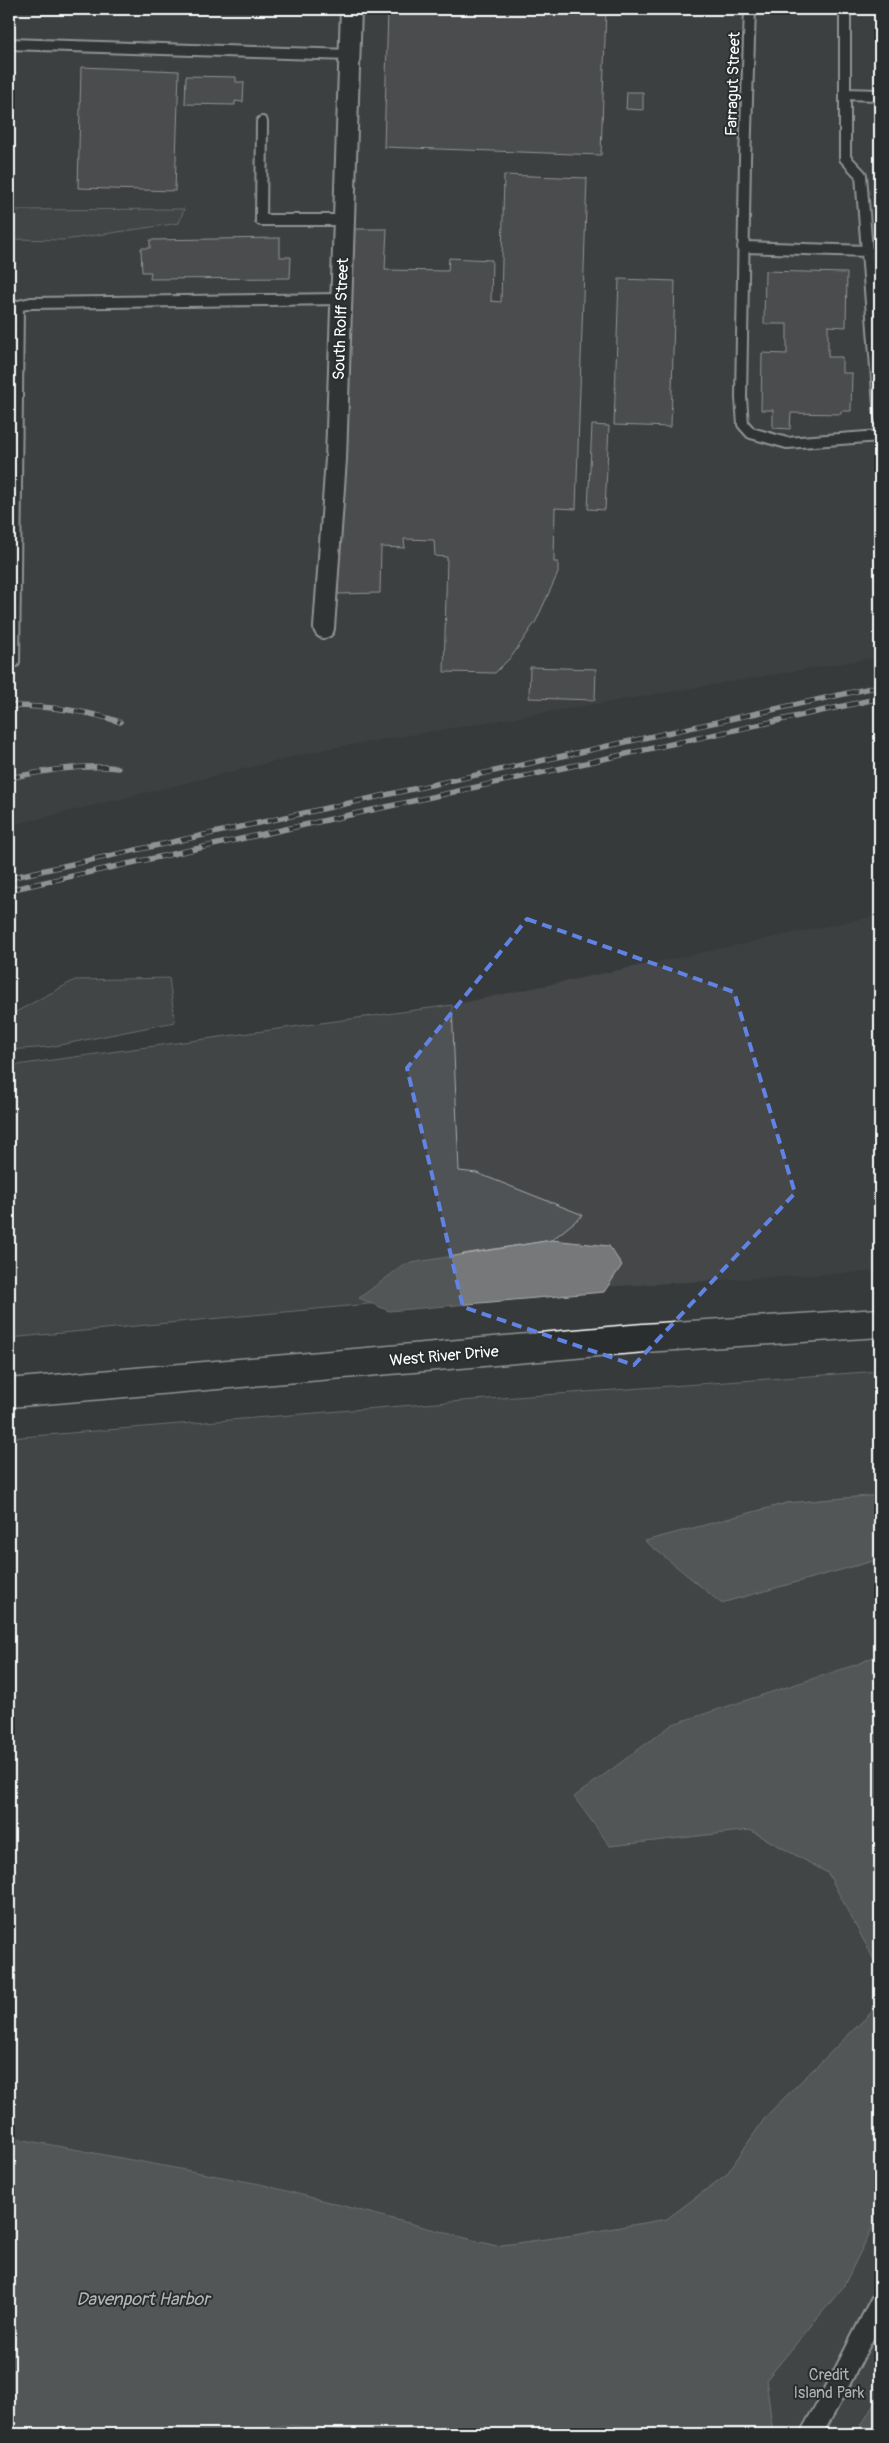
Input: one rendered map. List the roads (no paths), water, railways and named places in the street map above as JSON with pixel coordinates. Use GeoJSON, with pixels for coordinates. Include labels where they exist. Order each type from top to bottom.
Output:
{"type":"FeatureCollection","features":[{"type":"Feature","properties":{"kind":"main road","name":"West River Drive"},"geometry":{"type":"LineString","coordinates":[[9,1393],[634,1339],[880,1323]]}},
{"type":"Feature","properties":{"kind":"street","name":"South Rolff Street"},"geometry":{"type":"LineString","coordinates":[[324,628],[336,459],[351,9]]}},
{"type":"Feature","properties":{"kind":"street"},"geometry":{"type":"LineString","coordinates":[[811,2434],[880,2303]]}},
{"type":"Feature","properties":{"kind":"lane","name":"Farragut Street"},"geometry":{"type":"LineString","coordinates":[[750,9],[743,247],[741,398],[743,424],[751,433],[787,443],[880,436]]}},
{"type":"Feature","properties":{"kind":"lane"},"geometry":{"type":"LineString","coordinates":[[845,9],[845,158],[861,175],[880,418]]}},
{"type":"Feature","properties":{"kind":"lane"},"geometry":{"type":"LineString","coordinates":[[9,44],[349,54]]}},
{"type":"Feature","properties":{"kind":"lane"},"geometry":{"type":"LineString","coordinates":[[845,94],[880,95]]}},
{"type":"Feature","properties":{"kind":"lane"},"geometry":{"type":"LineString","coordinates":[[262,122],[261,220],[343,220]]}},
{"type":"Feature","properties":{"kind":"lane"},"geometry":{"type":"LineString","coordinates":[[743,247],[868,251]]}},
{"type":"Feature","properties":{"kind":"lane"},"geometry":{"type":"LineString","coordinates":[[9,663],[14,662],[18,306],[31,303],[341,299]]}},
{"type":"Feature","properties":{"kind":"water"},"geometry":{"type":"Polygon","coordinates":[[[552,1240],[609,1246],[622,1265],[604,1292],[389,1311],[359,1298],[405,1264],[552,1240]]]}},
{"type":"Feature","properties":{"kind":"water"},"geometry":{"type":"Polygon","coordinates":[[[880,1495],[880,1559],[721,1603],[645,1541],[787,1503],[880,1495]]]}},
{"type":"Feature","properties":{"kind":"water"},"geometry":{"type":"Polygon","coordinates":[[[880,1654],[880,1971],[828,1873],[750,1830],[610,1846],[574,1797],[673,1724],[858,1664],[880,1654]]]}},
{"type":"Feature","properties":{"kind":"water","name":"Davenport Harbor"},"geometry":{"type":"Polygon","coordinates":[[[880,2004],[880,2212],[843,2287],[766,2380],[773,2434],[400,2434],[285,2425],[231,2434],[9,2434],[9,2137],[260,2184],[496,2246],[575,2235],[667,2219],[727,2174],[767,2115],[880,2004]]]}},
{"type":"Feature","properties":{"kind":"water"},"geometry":{"type":"Polygon","coordinates":[[[880,2394],[880,2434],[856,2434],[880,2394]]]}},
{"type":"Feature","properties":{"kind":"railway"},"geometry":{"type":"LineString","coordinates":[[9,878],[880,686]]}},
{"type":"Feature","properties":{"kind":"railway"},"geometry":{"type":"LineString","coordinates":[[9,890],[880,698]]}},
{"type":"Feature","properties":{"kind":"railway"},"geometry":{"type":"LineString","coordinates":[[9,706],[37,707],[93,714],[120,722]]}},
{"type":"Feature","properties":{"kind":"railway"},"geometry":{"type":"LineString","coordinates":[[9,778],[77,768],[118,768]]}},
{"type":"Feature","properties":{"kind":"park label","name":"Credit Island Park"},"geometry":{"type":"Point","coordinates":[829,2383]}}]}
